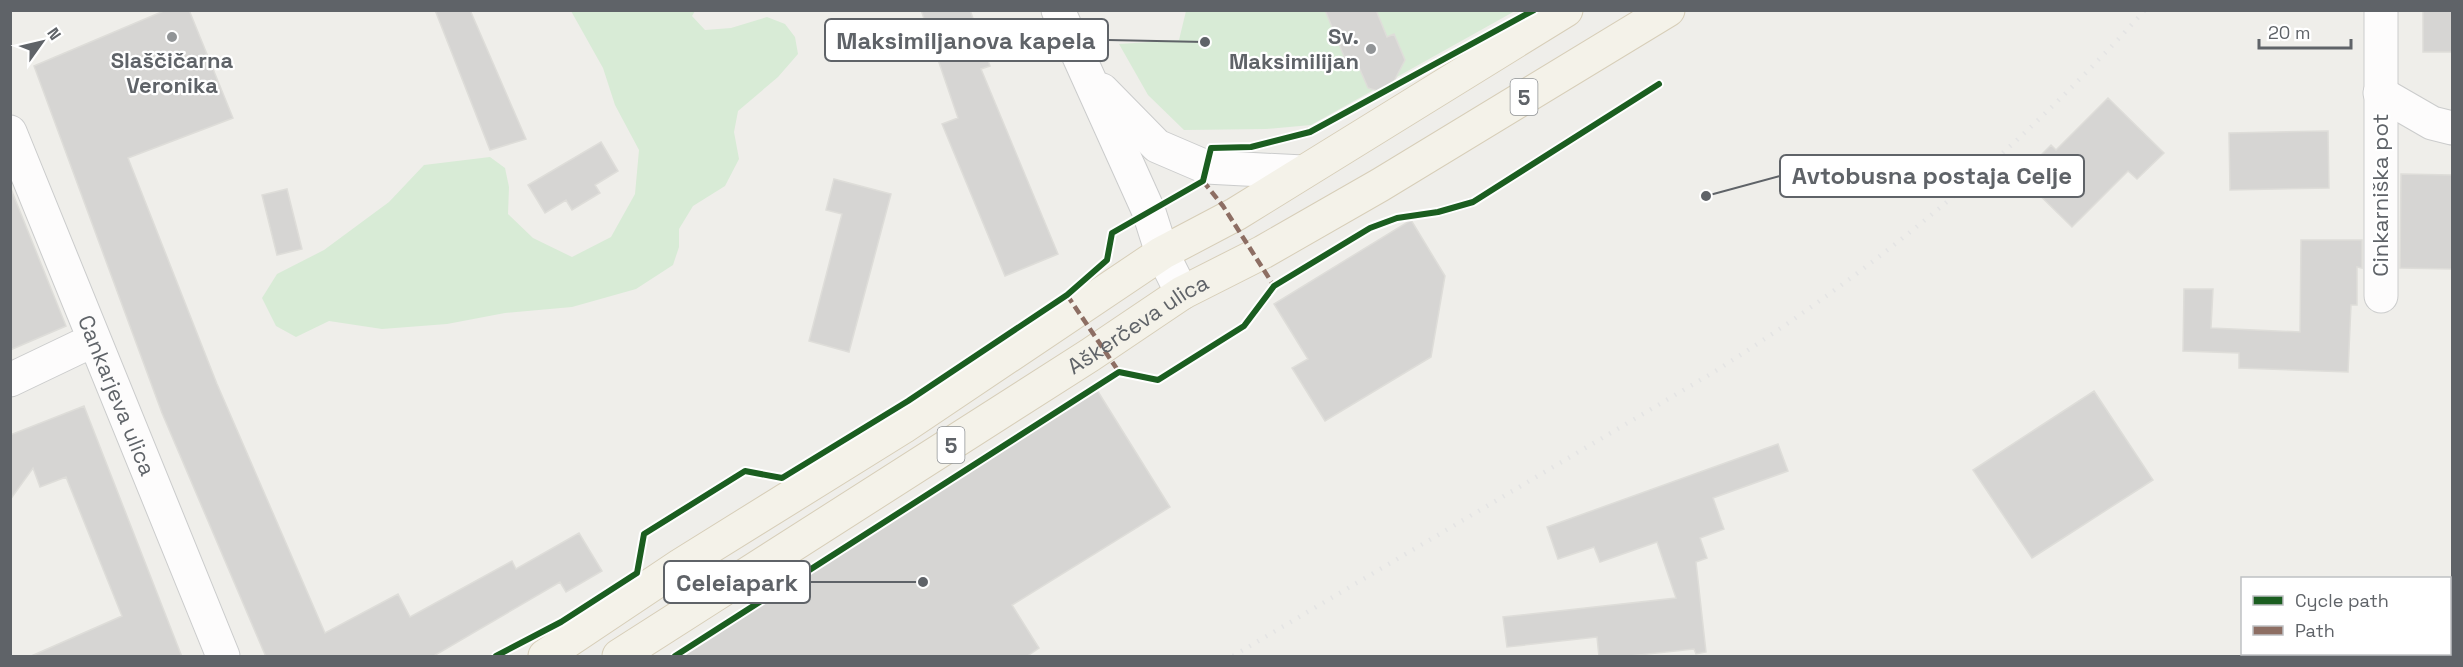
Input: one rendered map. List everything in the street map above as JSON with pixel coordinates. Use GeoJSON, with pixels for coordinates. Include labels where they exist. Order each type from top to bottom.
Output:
{"type":"FeatureCollection","features":[{"type":"Feature","properties":{"kind":"main road","name":"Aškerčeva ulica"},"geometry":{"type":"LineString","coordinates":[[545,657],[681,565],[903,427],[1162,253],[1236,214],[1566,10]]}},
{"type":"Feature","properties":{"kind":"main road","name":"Aškerčeva ulica"},"geometry":{"type":"LineString","coordinates":[[619,657],[1080,362],[1182,293],[1263,252],[1380,185],[1668,10]]}},
{"type":"Feature","properties":{"kind":"street"},"geometry":{"type":"LineString","coordinates":[[1058,10],[1083,70],[1149,212],[1162,253],[1182,293]]}},
{"type":"Feature","properties":{"kind":"street","name":"Cinkarniška pot"},"geometry":{"type":"LineString","coordinates":[[2381,10],[2381,296]]}},
{"type":"Feature","properties":{"kind":"street"},"geometry":{"type":"LineString","coordinates":[[1083,70],[1157,146],[1206,167],[1303,172]]}},
{"type":"Feature","properties":{"kind":"street","name":"Cinkarniška pot"},"geometry":{"type":"LineString","coordinates":[[2380,93],[2432,123],[2452,128]]}},
{"type":"Feature","properties":{"kind":"street","name":"Cankarjeva ulica"},"geometry":{"type":"LineString","coordinates":[[10,132],[223,657]]}},
{"type":"Feature","properties":{"kind":"street"},"geometry":{"type":"LineString","coordinates":[[10,380],[80,347],[95,343]]}},
{"type":"Feature","properties":{"kind":"green space"},"geometry":{"type":"Polygon","coordinates":[[[571,11],[695,11],[692,16],[705,30],[731,28],[767,17],[785,24],[795,37],[798,54],[778,77],[738,111],[734,132],[739,159],[725,186],[693,206],[679,229],[679,247],[673,265],[636,289],[572,307],[505,313],[447,324],[382,329],[329,321],[296,337],[276,326],[262,298],[277,274],[324,250],[389,202],[424,165],[490,157],[505,168],[509,187],[508,214],[533,238],[572,257],[611,237],[635,194],[639,150],[615,105],[603,68],[571,11]]]}},
{"type":"Feature","properties":{"kind":"green space"},"geometry":{"type":"Polygon","coordinates":[[[1186,11],[1515,11],[1311,125],[1266,129],[1184,130],[1148,95],[1119,44],[1179,40],[1186,11]]]}},
{"type":"Feature","properties":{"kind":"building"},"geometry":{"type":"Polygon","coordinates":[[[166,10],[189,10],[233,118],[128,158],[217,384],[325,633],[398,594],[410,617],[512,561],[516,569],[579,533],[602,571],[566,592],[560,582],[432,657],[266,657],[162,413],[34,66],[166,10]]]}},
{"type":"Feature","properties":{"kind":"building"},"geometry":{"type":"Polygon","coordinates":[[[435,10],[470,10],[526,139],[490,150],[435,10]]]}},
{"type":"Feature","properties":{"kind":"building"},"geometry":{"type":"Polygon","coordinates":[[[921,10],[970,10],[990,66],[981,69],[1058,254],[1005,276],[942,124],[958,118],[921,10]]]}},
{"type":"Feature","properties":{"kind":"building","name":"Sv. Maksimilijan"},"geometry":{"type":"Polygon","coordinates":[[[1325,10],[1376,10],[1387,37],[1394,34],[1405,60],[1392,85],[1378,91],[1368,88],[1358,65],[1349,68],[1325,10]]]}},
{"type":"Feature","properties":{"kind":"building"},"geometry":{"type":"Polygon","coordinates":[[[2423,10],[2452,10],[2452,52],[2423,52],[2423,10]]]}},
{"type":"Feature","properties":{"kind":"building"},"geometry":{"type":"Polygon","coordinates":[[[2108,98],[2164,153],[2137,179],[2128,171],[2072,227],[2020,176],[2051,145],[2056,150],[2108,98]]]}},
{"type":"Feature","properties":{"kind":"building"},"geometry":{"type":"Polygon","coordinates":[[[2328,131],[2329,188],[2230,190],[2229,133],[2328,131]]]}},
{"type":"Feature","properties":{"kind":"building"},"geometry":{"type":"Polygon","coordinates":[[[601,142],[618,171],[595,185],[600,193],[572,210],[566,200],[545,213],[528,185],[601,142]]]}},
{"type":"Feature","properties":{"kind":"building"},"geometry":{"type":"Polygon","coordinates":[[[2401,174],[2452,175],[2452,269],[2400,268],[2401,174]]]}},
{"type":"Feature","properties":{"kind":"building"},"geometry":{"type":"Polygon","coordinates":[[[834,179],[891,194],[849,352],[809,341],[842,214],[826,210],[834,179]]]}},
{"type":"Feature","properties":{"kind":"building"},"geometry":{"type":"Polygon","coordinates":[[[11,189],[66,326],[10,350],[10,253],[11,189]]]}},
{"type":"Feature","properties":{"kind":"building"},"geometry":{"type":"Polygon","coordinates":[[[287,189],[302,249],[277,255],[262,195],[287,189]]]}},
{"type":"Feature","properties":{"kind":"building"},"geometry":{"type":"Polygon","coordinates":[[[1411,220],[1445,276],[1431,357],[1325,421],[1292,368],[1308,359],[1274,304],[1411,220]]]}},
{"type":"Feature","properties":{"kind":"building"},"geometry":{"type":"Polygon","coordinates":[[[2301,240],[2362,240],[2362,268],[2357,267],[2357,305],[2351,305],[2348,372],[2239,368],[2239,353],[2183,351],[2184,289],[2213,289],[2211,328],[2300,332],[2301,240]]]}},
{"type":"Feature","properties":{"kind":"building"},"geometry":{"type":"Polygon","coordinates":[[[1097,390],[1170,507],[1012,605],[1039,648],[1026,657],[679,657],[1097,390]]]}},
{"type":"Feature","properties":{"kind":"building"},"geometry":{"type":"Polygon","coordinates":[[[2094,391],[2153,480],[2032,558],[1973,470],[2094,391]]]}},
{"type":"Feature","properties":{"kind":"building"},"geometry":{"type":"Polygon","coordinates":[[[84,406],[182,657],[29,657],[122,616],[66,477],[40,487],[33,468],[10,500],[10,435],[84,406]]]}},
{"type":"Feature","properties":{"kind":"building"},"geometry":{"type":"Polygon","coordinates":[[[1778,444],[1788,471],[1713,498],[1724,529],[1700,538],[1707,558],[1696,562],[1706,652],[1696,654],[1694,649],[1599,657],[1597,637],[1507,647],[1503,617],[1676,598],[1657,542],[1600,562],[1594,547],[1558,559],[1547,527],[1778,444]]]}},
{"type":"Feature","properties":{"kind":"railway"},"geometry":{"type":"LineString","coordinates":[[1233,656],[1714,372],[1831,293],[1942,206],[1995,160],[2047,112],[2145,10]]}},
{"type":"Feature","properties":{"kind":"marked path"},"geometry":{"type":"LineString","coordinates":[[1203,181],[1223,206],[1274,286]]}},
{"type":"Feature","properties":{"kind":"marked path"},"geometry":{"type":"LineString","coordinates":[[1067,295],[1119,372]]}},
{"type":"Feature","properties":{"kind":"cycle path"},"geometry":{"type":"LineString","coordinates":[[496,656],[561,622],[637,573],[644,534],[745,471],[782,478],[908,401],[1067,295],[1107,260],[1112,233],[1203,181],[1211,148],[1251,147],[1310,132],[1534,10]]}},
{"type":"Feature","properties":{"kind":"cycle path"},"geometry":{"type":"LineString","coordinates":[[675,656],[1119,372],[1158,380],[1244,326],[1274,286],[1370,228],[1397,218],[1438,212],[1473,202],[1659,84]]}},
{"type":"Feature","properties":{"kind":"place","name":"Slaščičarna Veronika"},"geometry":{"type":"Point","coordinates":[172,37]}},
{"type":"Feature","properties":{"kind":"place","name":"Maksimiljanova kapela"},"geometry":{"type":"Point","coordinates":[1205,42]}},
{"type":"Feature","properties":{"kind":"place","name":"Sv. Maksimilijan"},"geometry":{"type":"Point","coordinates":[1371,49]}},
{"type":"Feature","properties":{"kind":"place","name":"Avtobusna postaja Celje"},"geometry":{"type":"Point","coordinates":[1706,196]}},
{"type":"Feature","properties":{"kind":"place","name":"Celeiapark"},"geometry":{"type":"Point","coordinates":[923,582]}}]}
